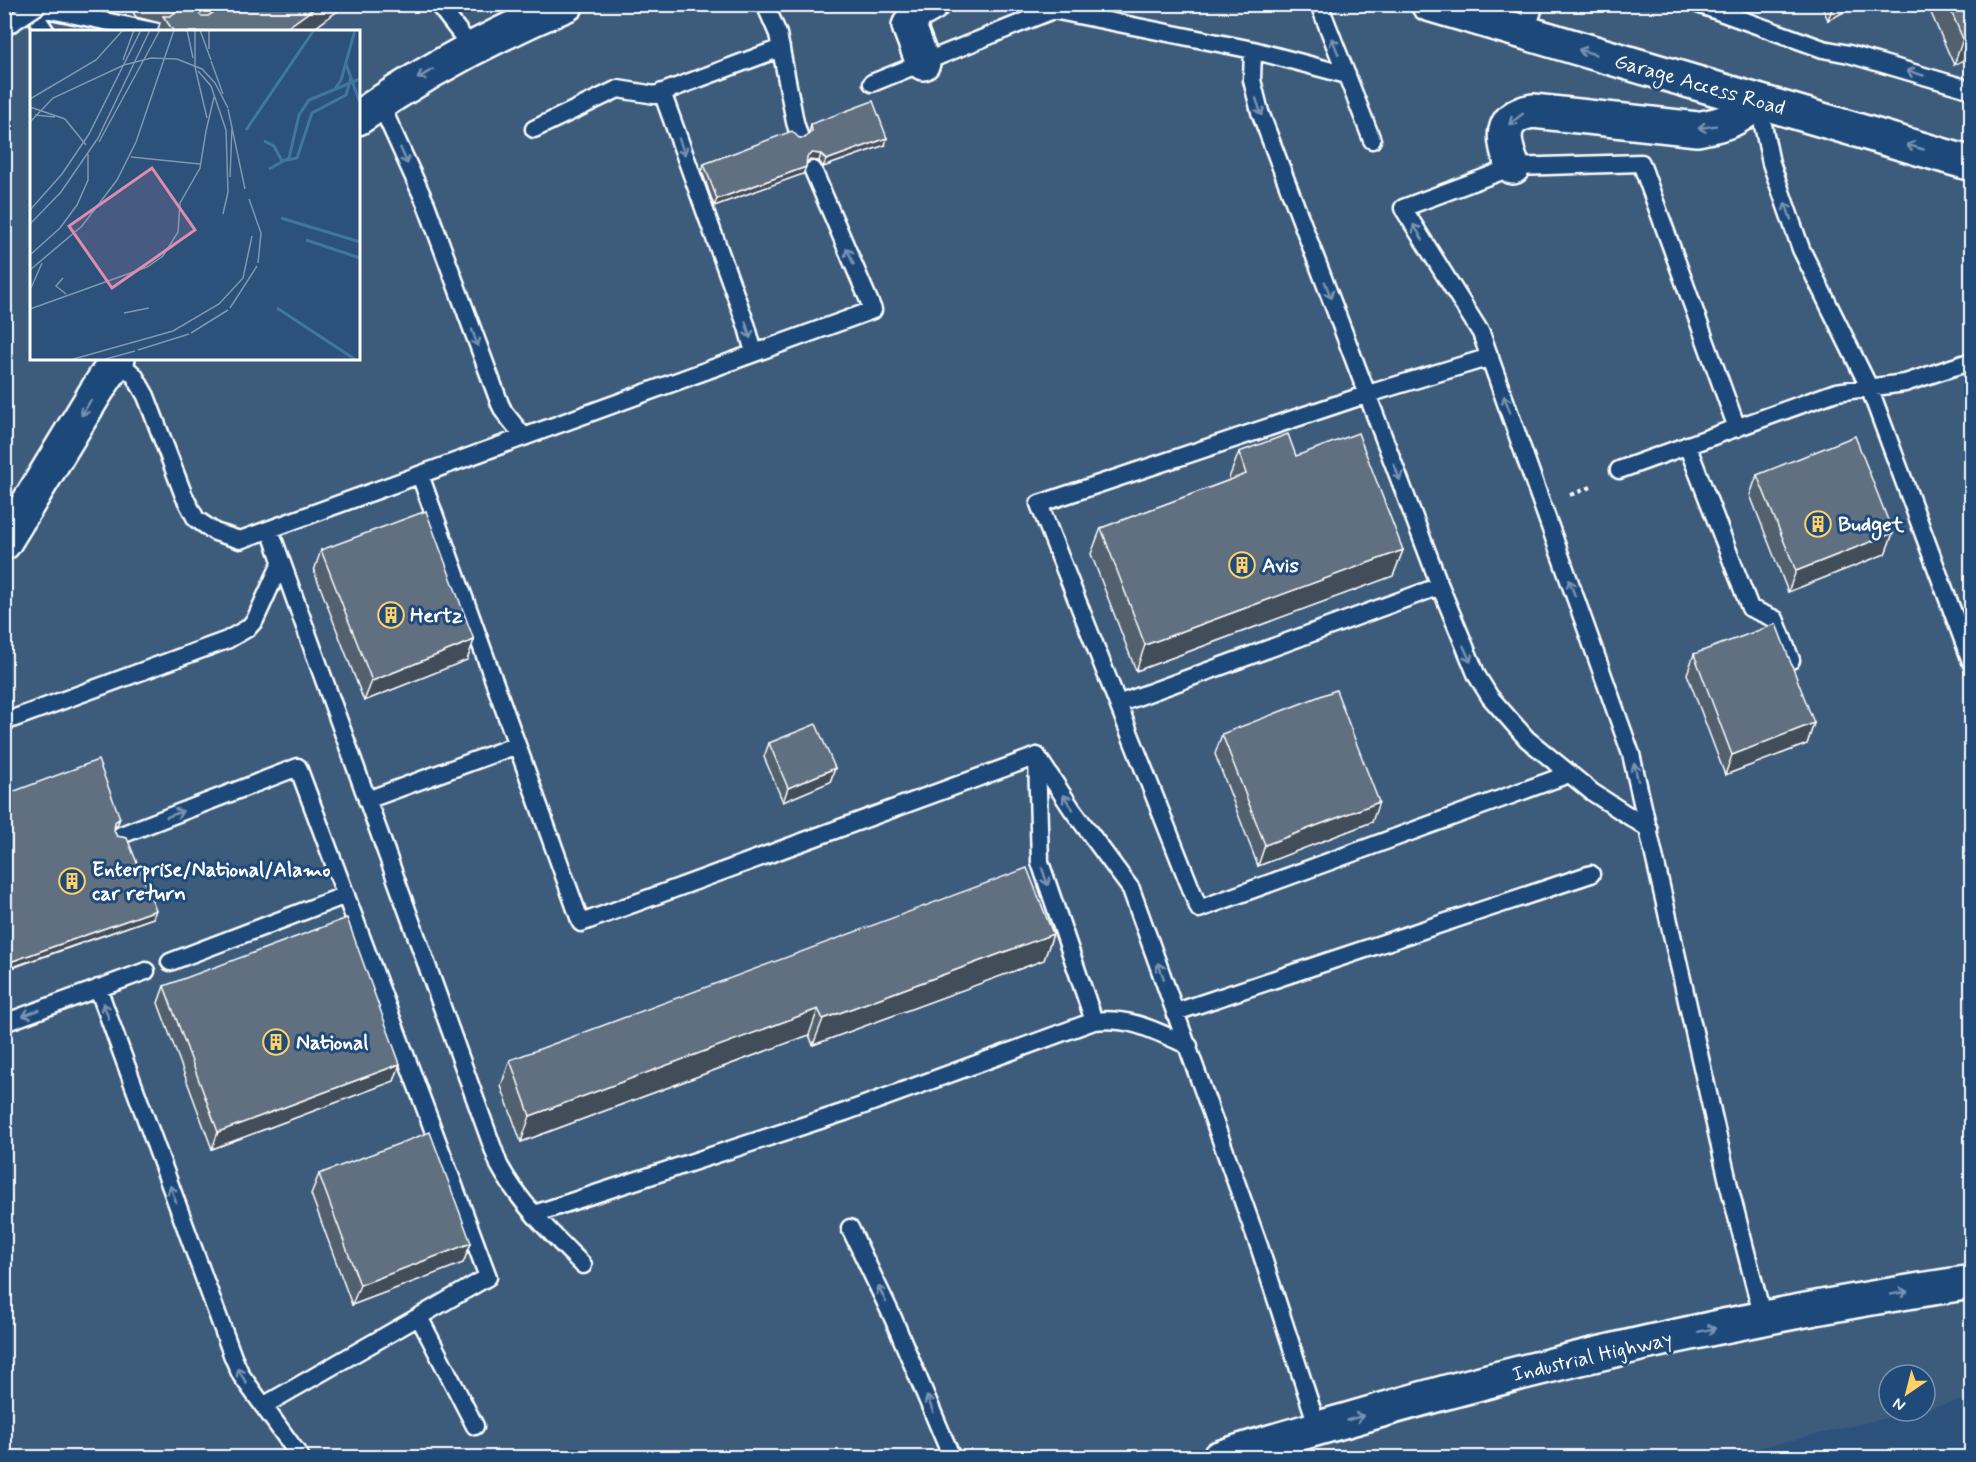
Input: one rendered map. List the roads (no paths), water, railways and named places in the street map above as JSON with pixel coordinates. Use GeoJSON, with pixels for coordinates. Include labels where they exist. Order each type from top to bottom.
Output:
{"type":"FeatureCollection","features":[{"type":"Feature","properties":{"kind":"street"},"geometry":{"type":"LineString","coordinates":[[369,110],[471,47],[567,4]]}},
{"type":"Feature","properties":{"kind":"street"},"geometry":{"type":"LineString","coordinates":[[923,63],[909,26],[916,13],[932,4]]}},
{"type":"Feature","properties":{"kind":"street","name":"Garage Access Road"},"geometry":{"type":"LineString","coordinates":[[1428,4],[1530,19],[1758,101],[1971,164]]}},
{"type":"Feature","properties":{"kind":"street"},"geometry":{"type":"LineString","coordinates":[[1513,166],[1504,135],[1510,121],[1523,113],[1533,111],[1697,129],[1737,119],[1758,101]]}},
{"type":"Feature","properties":{"kind":"street"},"geometry":{"type":"LineString","coordinates":[[4,543],[116,360]]}},
{"type":"Feature","properties":{"kind":"street","name":"Industrial Highway"},"geometry":{"type":"LineString","coordinates":[[1219,1458],[1453,1390],[1565,1361],[1763,1318],[1971,1282]]}},
{"type":"Feature","properties":{"kind":"lane"},"geometry":{"type":"LineString","coordinates":[[438,4],[471,47]]}},
{"type":"Feature","properties":{"kind":"lane"},"geometry":{"type":"LineString","coordinates":[[765,4],[778,34],[799,135]]}},
{"type":"Feature","properties":{"kind":"lane"},"geometry":{"type":"LineString","coordinates":[[1319,4],[1372,140]]}},
{"type":"Feature","properties":{"kind":"lane"},"geometry":{"type":"LineString","coordinates":[[1698,4],[1823,49],[1849,54],[1971,90]]}},
{"type":"Feature","properties":{"kind":"lane"},"geometry":{"type":"LineString","coordinates":[[34,5],[45,30]]}},
{"type":"Feature","properties":{"kind":"lane"},"geometry":{"type":"LineString","coordinates":[[4,28],[34,5],[149,30]]}},
{"type":"Feature","properties":{"kind":"lane"},"geometry":{"type":"LineString","coordinates":[[872,83],[1053,10],[1253,50],[1347,75]]}},
{"type":"Feature","properties":{"kind":"lane"},"geometry":{"type":"LineString","coordinates":[[534,129],[618,89],[655,94],[781,48]]}},
{"type":"Feature","properties":{"kind":"lane"},"geometry":{"type":"LineString","coordinates":[[1253,50],[1252,80],[1260,112],[1468,658],[1490,697],[1527,739],[1592,792],[1649,829]]}},
{"type":"Feature","properties":{"kind":"lane"},"geometry":{"type":"LineString","coordinates":[[662,92],[747,327],[754,353]]}},
{"type":"Feature","properties":{"kind":"lane"},"geometry":{"type":"LineString","coordinates":[[1758,101],[1771,164],[1801,249],[1869,387],[1971,664]]}},
{"type":"Feature","properties":{"kind":"lane"},"geometry":{"type":"LineString","coordinates":[[369,110],[426,204],[500,404],[524,437]]}},
{"type":"Feature","properties":{"kind":"lane"},"geometry":{"type":"LineString","coordinates":[[1737,428],[1641,163],[1513,166],[1403,208],[1481,333],[1632,754],[1730,1186],[1763,1318]]}},
{"type":"Feature","properties":{"kind":"lane"},"geometry":{"type":"LineString","coordinates":[[118,360],[134,375],[146,396],[184,496],[196,519],[215,532],[240,540],[873,310],[813,170]]}},
{"type":"Feature","properties":{"kind":"lane"},"geometry":{"type":"LineString","coordinates":[[1490,357],[1368,394],[1039,504],[1199,909],[1569,774]]}},
{"type":"Feature","properties":{"kind":"lane"},"geometry":{"type":"LineString","coordinates":[[1619,470],[1836,392],[1905,383],[1971,361]]}},
{"type":"Feature","properties":{"kind":"lane"},"geometry":{"type":"LineString","coordinates":[[1687,445],[1750,608],[1775,619],[1791,660]]}},
{"type":"Feature","properties":{"kind":"lane"},"geometry":{"type":"LineString","coordinates":[[420,475],[581,923],[1037,756]]}},
{"type":"Feature","properties":{"kind":"lane"},"geometry":{"type":"LineString","coordinates":[[270,530],[499,1165],[509,1184],[534,1214],[583,1265]]}},
{"type":"Feature","properties":{"kind":"lane"},"geometry":{"type":"LineString","coordinates":[[4,722],[216,644],[248,628],[255,620],[281,563]]}},
{"type":"Feature","properties":{"kind":"lane"},"geometry":{"type":"LineString","coordinates":[[1118,704],[1440,586]]}},
{"type":"Feature","properties":{"kind":"lane"},"geometry":{"type":"LineString","coordinates":[[367,800],[517,745]]}},
{"type":"Feature","properties":{"kind":"lane"},"geometry":{"type":"LineString","coordinates":[[1037,756],[1072,809],[1131,889],[1259,1246],[1318,1428]]}},
{"type":"Feature","properties":{"kind":"lane"},"geometry":{"type":"LineString","coordinates":[[1037,756],[1040,862],[1094,1021]]}},
{"type":"Feature","properties":{"kind":"lane"},"geometry":{"type":"LineString","coordinates":[[121,835],[298,767],[488,1277],[263,1406]]}},
{"type":"Feature","properties":{"kind":"lane"},"geometry":{"type":"LineString","coordinates":[[1176,1012],[1591,874]]}},
{"type":"Feature","properties":{"kind":"lane"},"geometry":{"type":"LineString","coordinates":[[170,962],[346,896]]}},
{"type":"Feature","properties":{"kind":"lane"},"geometry":{"type":"LineString","coordinates":[[4,1023],[146,970]]}},
{"type":"Feature","properties":{"kind":"lane"},"geometry":{"type":"LineString","coordinates":[[98,988],[229,1348],[241,1375],[301,1458]]}},
{"type":"Feature","properties":{"kind":"lane"},"geometry":{"type":"LineString","coordinates":[[534,1214],[845,1112],[1094,1021],[1126,1020],[1189,1046]]}},
{"type":"Feature","properties":{"kind":"lane"},"geometry":{"type":"LineString","coordinates":[[850,1228],[893,1318],[952,1458]]}},
{"type":"Feature","properties":{"kind":"lane"},"geometry":{"type":"LineString","coordinates":[[419,1317],[475,1426]]}},
{"type":"Feature","properties":{"kind":"place","name":"Budget"},"geometry":{"type":"Point","coordinates":[1818,524]}},
{"type":"Feature","properties":{"kind":"place","name":"Avis"},"geometry":{"type":"Point","coordinates":[1242,565]}},
{"type":"Feature","properties":{"kind":"place","name":"Hertz"},"geometry":{"type":"Point","coordinates":[391,615]}},
{"type":"Feature","properties":{"kind":"place","name":"Enterprise/National/Alamo car return"},"geometry":{"type":"Point","coordinates":[72,881]}},
{"type":"Feature","properties":{"kind":"place","name":"National"},"geometry":{"type":"Point","coordinates":[276,1042]}}]}
